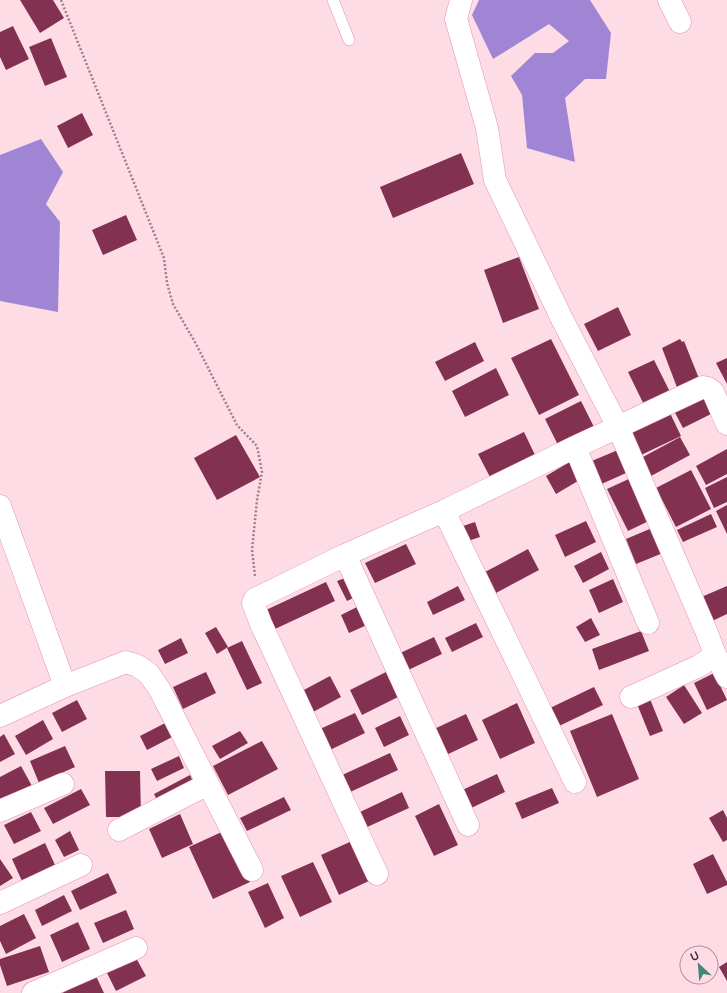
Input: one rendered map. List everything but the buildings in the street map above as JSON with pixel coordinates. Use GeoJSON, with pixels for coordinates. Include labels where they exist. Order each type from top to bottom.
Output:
{"type":"FeatureCollection","features":[{"type":"Feature","properties":{"kind":"street"},"geometry":{"type":"LineString","coordinates":[[461,0],[456,19],[487,128],[495,180],[562,319],[618,427],[714,652],[727,677]]}},
{"type":"Feature","properties":{"kind":"street"},"geometry":{"type":"LineString","coordinates":[[669,0],[680,22]]}},
{"type":"Feature","properties":{"kind":"street"},"geometry":{"type":"LineString","coordinates":[[377,874],[261,624],[253,603],[255,599],[346,555],[444,511],[703,387],[708,388],[712,392],[727,424]]}},
{"type":"Feature","properties":{"kind":"street"},"geometry":{"type":"LineString","coordinates":[[575,447],[648,623]]}},
{"type":"Feature","properties":{"kind":"street"},"geometry":{"type":"LineString","coordinates":[[0,506],[65,686]]}},
{"type":"Feature","properties":{"kind":"street"},"geometry":{"type":"LineString","coordinates":[[444,511],[575,782]]}},
{"type":"Feature","properties":{"kind":"street"},"geometry":{"type":"LineString","coordinates":[[346,555],[468,825]]}},
{"type":"Feature","properties":{"kind":"street"},"geometry":{"type":"LineString","coordinates":[[631,697],[699,666],[711,658],[714,652]]}},
{"type":"Feature","properties":{"kind":"street"},"geometry":{"type":"LineString","coordinates":[[0,716],[65,686],[126,662],[138,666],[149,674],[160,690],[252,870]]}},
{"type":"Feature","properties":{"kind":"street"},"geometry":{"type":"LineString","coordinates":[[0,811],[62,784]]}},
{"type":"Feature","properties":{"kind":"street"},"geometry":{"type":"LineString","coordinates":[[119,830],[208,784]]}},
{"type":"Feature","properties":{"kind":"street"},"geometry":{"type":"LineString","coordinates":[[0,903],[81,865]]}},
{"type":"Feature","properties":{"kind":"street"},"geometry":{"type":"LineString","coordinates":[[33,993],[136,948]]}},
{"type":"Feature","properties":{"kind":"lane"},"geometry":{"type":"LineString","coordinates":[[333,0],[349,40]]}},
{"type":"Feature","properties":{"kind":"path"},"geometry":{"type":"LineString","coordinates":[[61,0],[164,258],[167,283],[173,304],[196,344],[237,425],[257,446],[262,472],[257,500],[252,550],[258,598]]}},
{"type":"Feature","properties":{"kind":"shaded area"},"geometry":{"type":"Polygon","coordinates":[[[479,0],[590,0],[611,33],[606,79],[585,79],[565,98],[575,162],[527,148],[522,95],[511,76],[535,53],[553,53],[569,41],[549,24],[493,59],[472,15],[479,0]]]}},
{"type":"Feature","properties":{"kind":"shaded area"},"geometry":{"type":"Polygon","coordinates":[[[41,139],[63,172],[46,204],[60,222],[58,312],[0,301],[0,155],[41,139]]]}}]}
